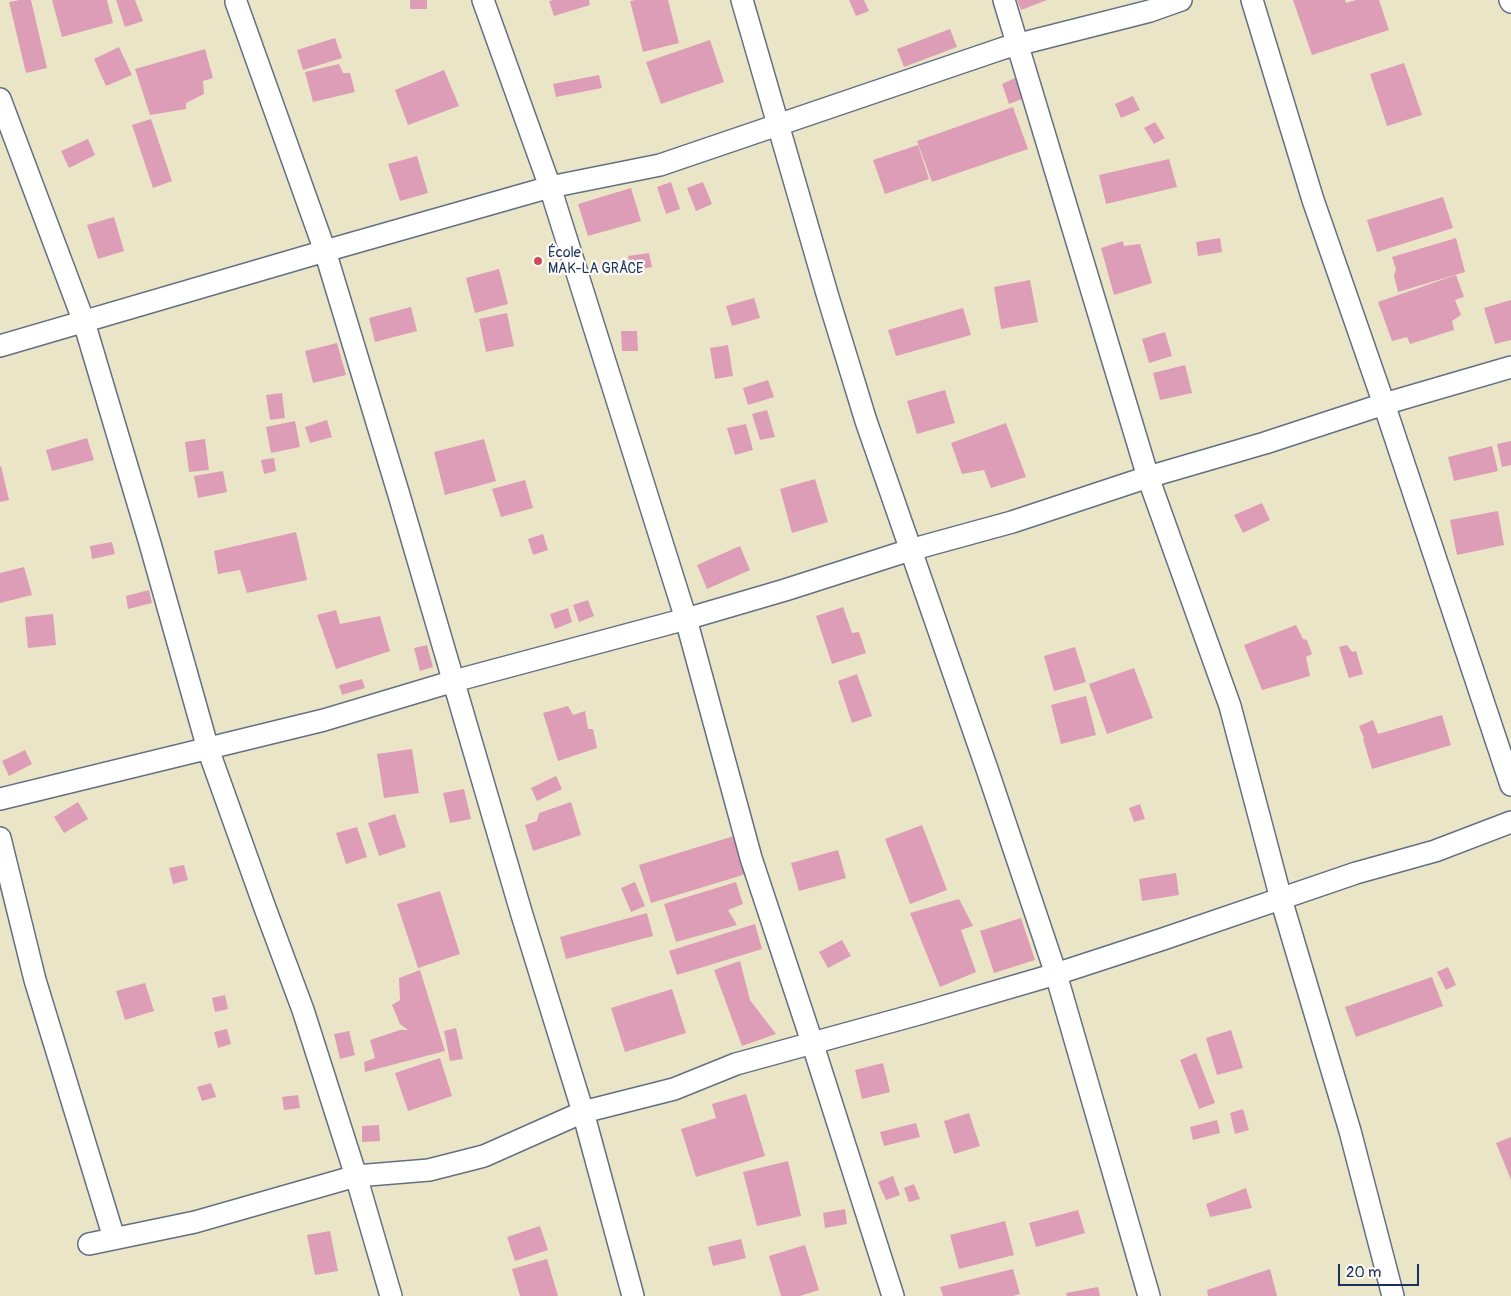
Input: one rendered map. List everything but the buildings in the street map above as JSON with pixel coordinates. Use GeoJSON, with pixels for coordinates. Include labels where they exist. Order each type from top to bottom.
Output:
{"type":"FeatureCollection","features":[{"type":"Feature","properties":{"kind":"street"},"geometry":{"type":"LineString","coordinates":[[483,0],[550,187],[686,619],[751,858],[893,1296]]}},
{"type":"Feature","properties":{"kind":"street"},"geometry":{"type":"LineString","coordinates":[[742,0],[866,421],[987,768],[1056,974],[1149,1296]]}},
{"type":"Feature","properties":{"kind":"street"},"geometry":{"type":"LineString","coordinates":[[1004,0],[1148,477],[1230,706],[1281,899],[1350,1131],[1393,1296]]}},
{"type":"Feature","properties":{"kind":"street"},"geometry":{"type":"LineString","coordinates":[[0,346],[325,250],[550,187],[660,165],[1018,43],[1150,11],[1181,0]]}},
{"type":"Feature","properties":{"kind":"street"},"geometry":{"type":"LineString","coordinates":[[1252,0],[1313,200],[1384,404],[1511,785]]}},
{"type":"Feature","properties":{"kind":"street"},"geometry":{"type":"LineString","coordinates":[[236,2],[325,250],[400,495],[522,915],[583,1112],[633,1296]]}},
{"type":"Feature","properties":{"kind":"street"},"geometry":{"type":"LineString","coordinates":[[0,99],[84,322],[146,530],[208,749],[264,908],[303,1010],[356,1176],[391,1296]]}},
{"type":"Feature","properties":{"kind":"street"},"geometry":{"type":"LineString","coordinates":[[0,799],[324,720],[454,681],[686,619],[910,550],[1012,522],[1148,477],[1511,367]]}},
{"type":"Feature","properties":{"kind":"street"},"geometry":{"type":"LineString","coordinates":[[89,1244],[195,1222],[356,1176],[429,1170],[484,1156],[583,1112],[674,1089],[736,1064],[1056,974],[1356,873],[1435,850],[1511,822]]}},
{"type":"Feature","properties":{"kind":"street"},"geometry":{"type":"LineString","coordinates":[[0,838],[35,980],[114,1238]]}},
{"type":"Feature","properties":{"kind":"place","name":"École MAK-LA GRÂCE"},"geometry":{"type":"Point","coordinates":[538,261]}}]}
